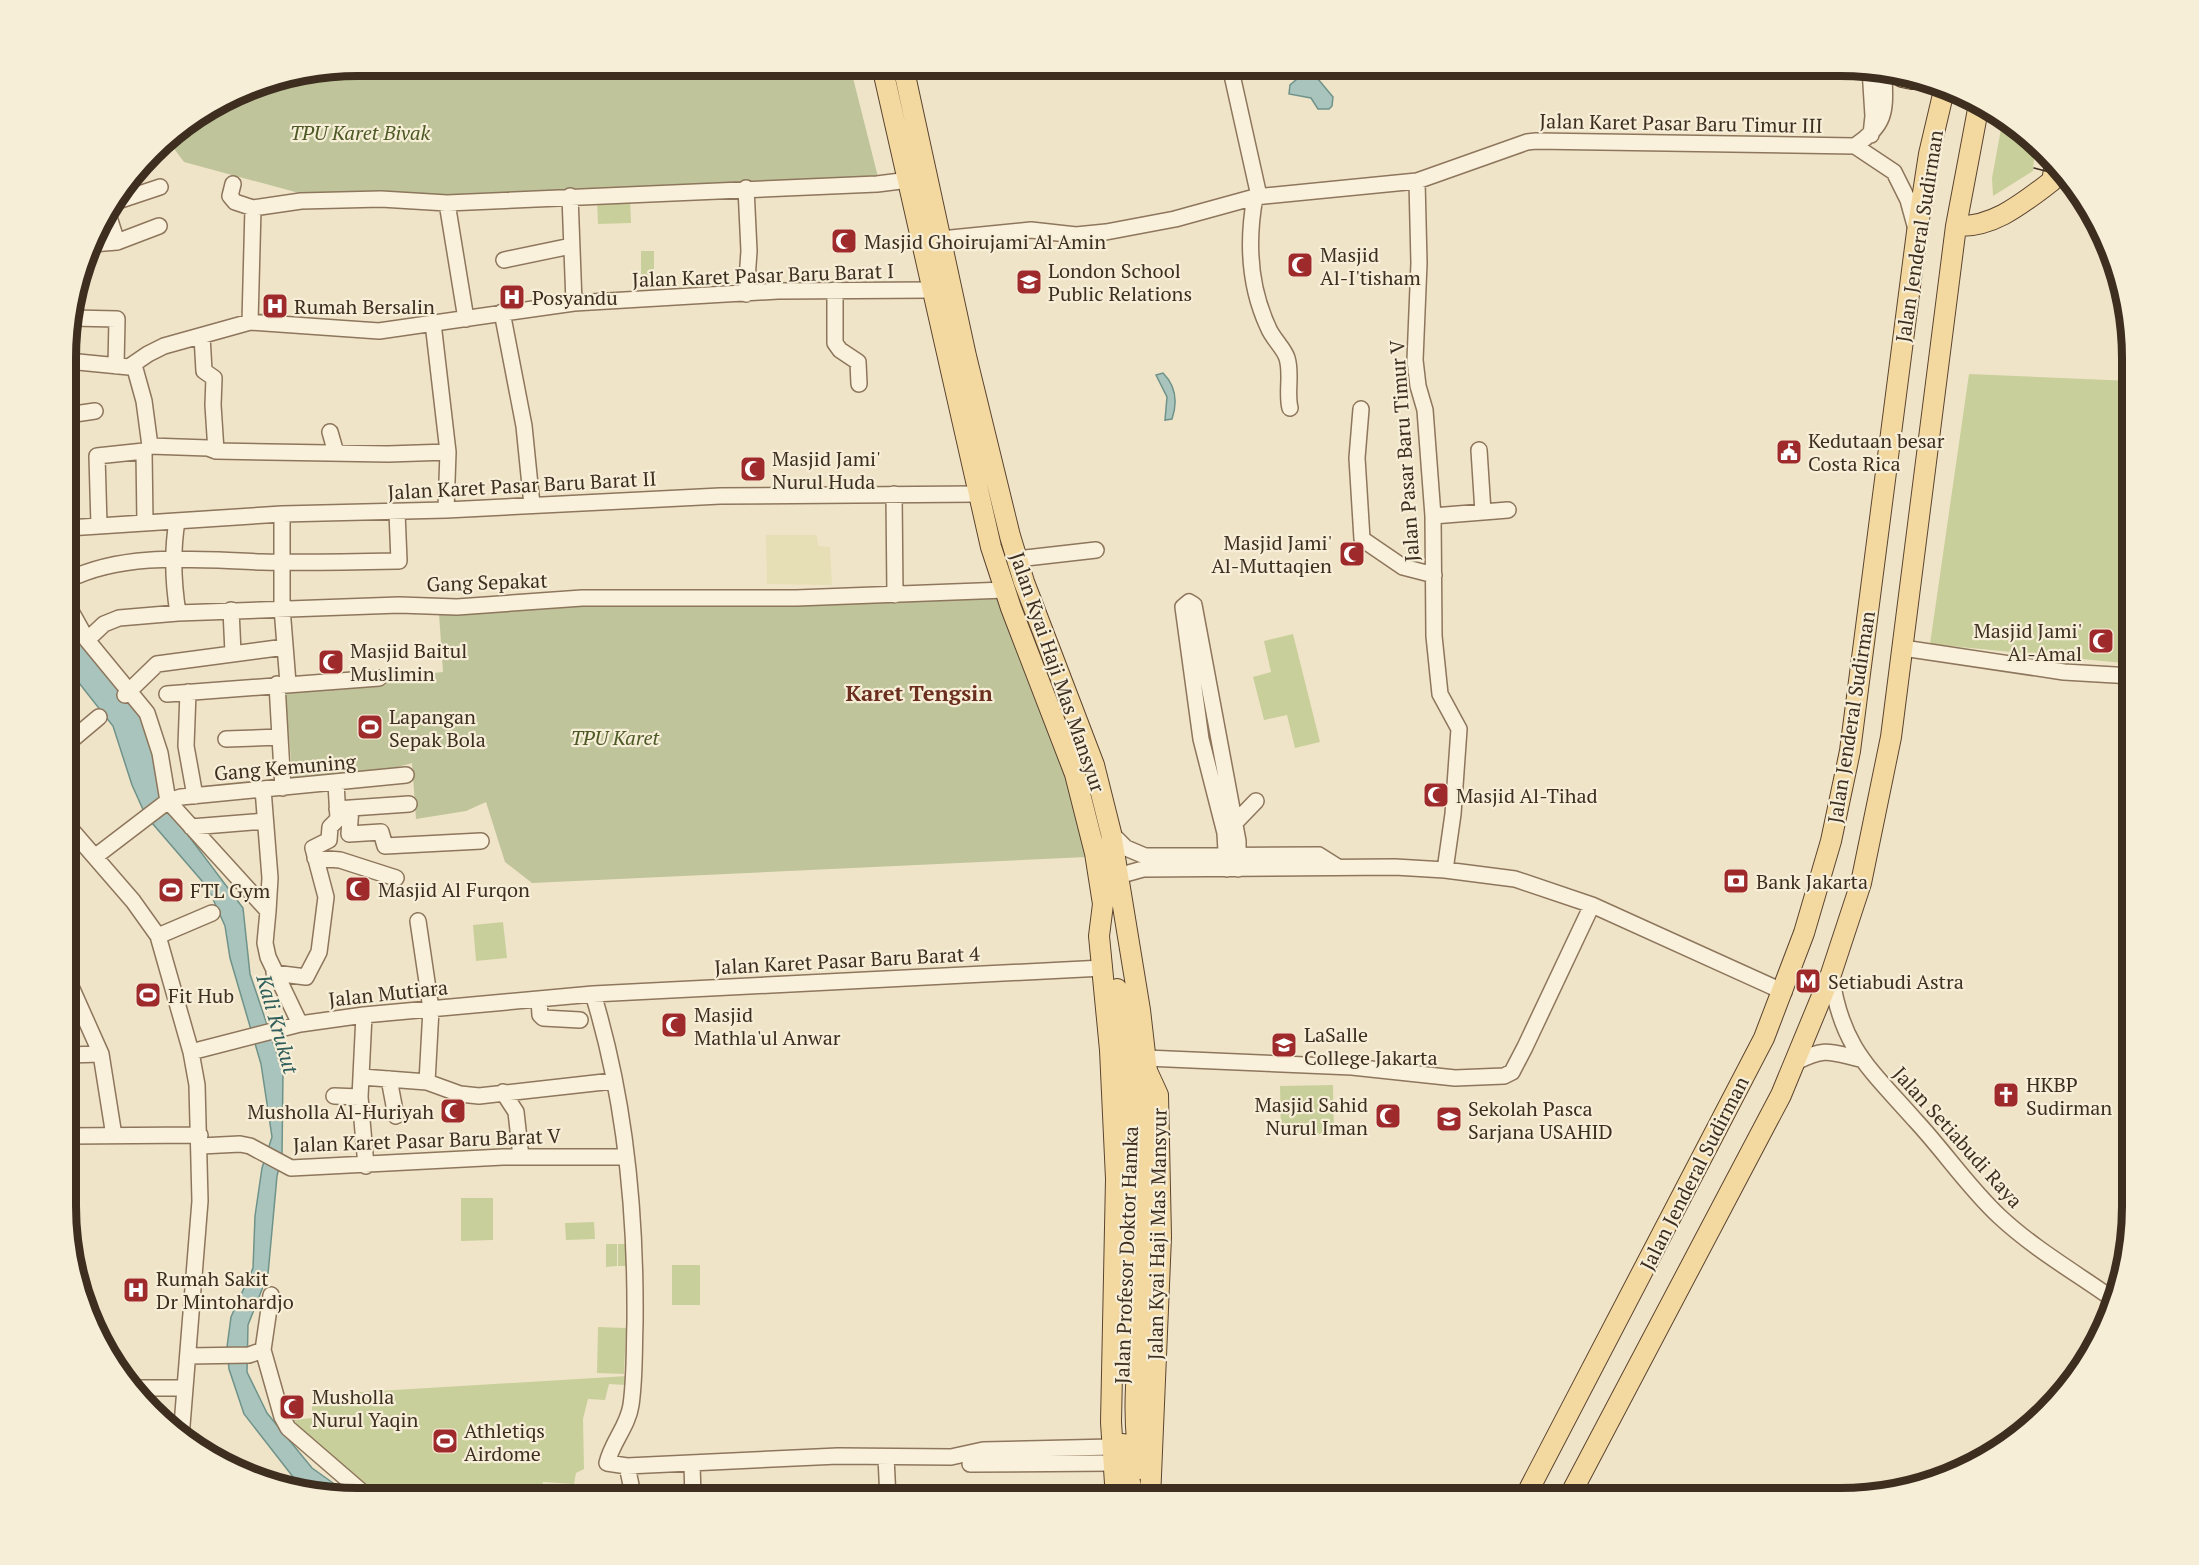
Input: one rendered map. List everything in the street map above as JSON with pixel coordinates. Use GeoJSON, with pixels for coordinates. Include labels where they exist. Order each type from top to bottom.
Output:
{"type":"FeatureCollection","features":[{"type":"Feature","properties":{"kind":"main road","name":"Jalan Kyai Haji Mas Mansyur"},"geometry":{"type":"LineString","coordinates":[[884,76],[978,494],[1005,590],[1075,774],[1095,853],[1103,904],[1100,936],[1110,1050],[1116,1179],[1112,1455],[1115,1488]]}},
{"type":"Feature","properties":{"kind":"main road","name":"Jalan Kyai Haji Mas Mansyur"},"geometry":{"type":"LineString","coordinates":[[905,76],[984,437],[1017,559],[1090,754],[1111,833],[1146,1064],[1158,1095],[1161,1142],[1158,1326],[1150,1451]]}},
{"type":"Feature","properties":{"kind":"main road","name":"Jalan Jenderal Sudirman"},"geometry":{"type":"LineString","coordinates":[[1530,1488],[1706,1152],[1784,992],[1831,841],[1850,751],[1917,232],[1929,154],[1943,96]]}},
{"type":"Feature","properties":{"kind":"main road","name":"Jalan Jenderal Sudirman"},"geometry":{"type":"LineString","coordinates":[[1574,1488],[1737,1182],[1796,1062],[1831,974],[1861,883],[1875,824],[1904,648],[1956,226],[1977,112]]}},
{"type":"Feature","properties":{"kind":"main road"},"geometry":{"type":"LineString","coordinates":[[1956,226],[1979,226],[1993,221],[2038,191],[2046,166]]}},
{"type":"Feature","properties":{"kind":"main road","name":"Jalan Profesor Doktor Hamka"},"geometry":{"type":"LineString","coordinates":[[1103,904],[1137,1115],[1146,1233],[1135,1422],[1147,1488]]}},
{"type":"Feature","properties":{"kind":"main road","name":"Jalan Profesor Doktor Hamka"},"geometry":{"type":"LineString","coordinates":[[1131,1488],[1124,1457],[1122,1422],[1137,1115],[1146,1064]]}},
{"type":"Feature","properties":{"kind":"main road"},"geometry":{"type":"LineString","coordinates":[[1149,1488],[1150,1451]]}},
{"type":"Feature","properties":{"kind":"street"},"geometry":{"type":"LineString","coordinates":[[1232,76],[1257,196],[1250,243],[1252,275],[1266,324],[1273,339],[1287,357],[1290,408]]}},
{"type":"Feature","properties":{"kind":"street"},"geometry":{"type":"LineString","coordinates":[[1871,78],[1873,116],[1871,135]]}},
{"type":"Feature","properties":{"kind":"street"},"geometry":{"type":"LineString","coordinates":[[1884,80],[1883,119],[1871,135],[1855,147],[1894,172],[1908,200],[1917,232]]}},
{"type":"Feature","properties":{"kind":"street","name":"Jalan Karet Pasar Baru Timur III"},"geometry":{"type":"LineString","coordinates":[[941,239],[1031,230],[1076,235],[1106,232],[1175,219],[1257,196],[1409,182],[1527,142],[1855,147]]}},
{"type":"Feature","properties":{"kind":"street"},"geometry":{"type":"LineString","coordinates":[[233,184],[230,196],[232,200],[253,208],[302,201],[381,199],[447,203],[877,184],[909,180]]}},
{"type":"Feature","properties":{"kind":"street","name":"Jalan Pasar Baru Timur V"},"geometry":{"type":"LineString","coordinates":[[1409,182],[1419,263],[1415,360],[1418,386],[1425,410],[1433,516],[1432,607],[1440,694],[1459,729],[1454,805],[1445,870]]}},
{"type":"Feature","properties":{"kind":"street"},"geometry":{"type":"LineString","coordinates":[[127,198],[160,187]]}},
{"type":"Feature","properties":{"kind":"street"},"geometry":{"type":"LineString","coordinates":[[746,188],[749,251],[746,294]]}},
{"type":"Feature","properties":{"kind":"street"},"geometry":{"type":"LineString","coordinates":[[570,196],[574,303]]}},
{"type":"Feature","properties":{"kind":"street"},"geometry":{"type":"LineString","coordinates":[[447,203],[466,319]]}},
{"type":"Feature","properties":{"kind":"street"},"geometry":{"type":"LineString","coordinates":[[250,322],[253,208]]}},
{"type":"Feature","properties":{"kind":"street"},"geometry":{"type":"LineString","coordinates":[[111,224],[117,242]]}},
{"type":"Feature","properties":{"kind":"street"},"geometry":{"type":"LineString","coordinates":[[102,243],[117,242],[159,226]]}},
{"type":"Feature","properties":{"kind":"street"},"geometry":{"type":"LineString","coordinates":[[504,260],[571,246]]}},
{"type":"Feature","properties":{"kind":"street"},"geometry":{"type":"LineString","coordinates":[[835,290],[835,343],[840,350],[858,362],[859,384]]}},
{"type":"Feature","properties":{"kind":"street","name":"Jalan Karet Pasar Baru Barat I"},"geometry":{"type":"LineString","coordinates":[[134,365],[148,354],[164,346],[250,322],[379,331],[574,303],[835,290],[932,290]]}},
{"type":"Feature","properties":{"kind":"street"},"geometry":{"type":"LineString","coordinates":[[502,312],[524,426],[532,505]]}},
{"type":"Feature","properties":{"kind":"street"},"geometry":{"type":"LineString","coordinates":[[80,318],[117,319],[116,366]]}},
{"type":"Feature","properties":{"kind":"street"},"geometry":{"type":"LineString","coordinates":[[433,323],[448,452],[446,510]]}},
{"type":"Feature","properties":{"kind":"street"},"geometry":{"type":"LineString","coordinates":[[202,336],[204,371],[214,378],[216,451]]}},
{"type":"Feature","properties":{"kind":"street"},"geometry":{"type":"LineString","coordinates":[[76,362],[129,367],[134,365],[144,401],[150,446],[200,447],[216,451],[448,452]]}},
{"type":"Feature","properties":{"kind":"street","name":"Jalan Pasar Baru Timur V"},"geometry":{"type":"LineString","coordinates":[[1361,409],[1357,458],[1362,539],[1403,567],[1434,575]]}},
{"type":"Feature","properties":{"kind":"street"},"geometry":{"type":"LineString","coordinates":[[76,414],[95,411]]}},
{"type":"Feature","properties":{"kind":"street"},"geometry":{"type":"LineString","coordinates":[[330,432],[336,453]]}},
{"type":"Feature","properties":{"kind":"street"},"geometry":{"type":"LineString","coordinates":[[1479,450],[1483,512]]}},
{"type":"Feature","properties":{"kind":"street"},"geometry":{"type":"LineString","coordinates":[[99,525],[97,456],[144,451],[145,523]]}},
{"type":"Feature","properties":{"kind":"street"},"geometry":{"type":"LineString","coordinates":[[894,494],[895,595]]}},
{"type":"Feature","properties":{"kind":"street","name":"Jalan Karet Pasar Baru Barat II"},"geometry":{"type":"LineString","coordinates":[[76,527],[282,514],[397,512],[731,496],[978,494]]}},
{"type":"Feature","properties":{"kind":"street"},"geometry":{"type":"LineString","coordinates":[[1433,516],[1508,510]]}},
{"type":"Feature","properties":{"kind":"street"},"geometry":{"type":"LineString","coordinates":[[76,576],[112,566],[173,560],[399,561],[397,512]]}},
{"type":"Feature","properties":{"kind":"street"},"geometry":{"type":"LineString","coordinates":[[282,514],[282,608],[285,647],[280,737],[283,788]]}},
{"type":"Feature","properties":{"kind":"street"},"geometry":{"type":"LineString","coordinates":[[177,521],[173,560],[178,613]]}},
{"type":"Feature","properties":{"kind":"street"},"geometry":{"type":"LineString","coordinates":[[1017,559],[1096,550]]}},
{"type":"Feature","properties":{"kind":"street","name":"Gang Sepakat"},"geometry":{"type":"LineString","coordinates":[[87,640],[104,624],[119,618],[231,610],[457,607],[654,596],[796,598],[1005,590]]}},
{"type":"Feature","properties":{"kind":"street"},"geometry":{"type":"LineString","coordinates":[[231,610],[233,653]]}},
{"type":"Feature","properties":{"kind":"street"},"geometry":{"type":"LineString","coordinates":[[76,620],[87,640],[127,693],[147,713],[160,753],[167,802],[252,891],[268,912]]}},
{"type":"Feature","properties":{"kind":"street"},"geometry":{"type":"LineString","coordinates":[[1217,769],[1220,734],[1192,629],[1201,739],[1217,769],[1230,829],[1233,862]]}},
{"type":"Feature","properties":{"kind":"street"},"geometry":{"type":"LineString","coordinates":[[127,693],[155,665],[285,647]]}},
{"type":"Feature","properties":{"kind":"street"},"geometry":{"type":"LineString","coordinates":[[1904,648],[2064,672],[2122,675]]}},
{"type":"Feature","properties":{"kind":"street"},"geometry":{"type":"LineString","coordinates":[[167,694],[379,678]]}},
{"type":"Feature","properties":{"kind":"street"},"geometry":{"type":"LineString","coordinates":[[188,692],[186,746],[195,796]]}},
{"type":"Feature","properties":{"kind":"street"},"geometry":{"type":"LineString","coordinates":[[76,736],[99,717]]}},
{"type":"Feature","properties":{"kind":"street"},"geometry":{"type":"LineString","coordinates":[[1201,739],[1220,734]]}},
{"type":"Feature","properties":{"kind":"street"},"geometry":{"type":"LineString","coordinates":[[226,739],[280,737]]}},
{"type":"Feature","properties":{"kind":"street","name":"Gang Kemuning"},"geometry":{"type":"LineString","coordinates":[[167,802],[195,796],[406,775]]}},
{"type":"Feature","properties":{"kind":"street"},"geometry":{"type":"LineString","coordinates":[[336,783],[349,834],[380,832],[383,834],[383,845],[406,847],[481,841]]}},
{"type":"Feature","properties":{"kind":"street"},"geometry":{"type":"LineString","coordinates":[[263,789],[270,878],[265,943],[294,1026]]}},
{"type":"Feature","properties":{"kind":"street"},"geometry":{"type":"LineString","coordinates":[[1230,829],[1256,801]]}},
{"type":"Feature","properties":{"kind":"street"},"geometry":{"type":"LineString","coordinates":[[96,856],[167,802]]}},
{"type":"Feature","properties":{"kind":"street"},"geometry":{"type":"LineString","coordinates":[[344,808],[409,804]]}},
{"type":"Feature","properties":{"kind":"street"},"geometry":{"type":"LineString","coordinates":[[274,972],[306,977],[319,952],[326,897],[314,846],[330,838],[330,827],[344,808]]}},
{"type":"Feature","properties":{"kind":"street"},"geometry":{"type":"LineString","coordinates":[[191,827],[265,821]]}},
{"type":"Feature","properties":{"kind":"street"},"geometry":{"type":"LineString","coordinates":[[1111,833],[1126,848],[1146,856],[1338,867],[1445,870],[1515,879],[1592,905],[1784,992]]}},
{"type":"Feature","properties":{"kind":"street"},"geometry":{"type":"LineString","coordinates":[[76,835],[96,856],[158,936],[191,1052],[197,1085],[200,1201],[182,1426]]}},
{"type":"Feature","properties":{"kind":"street"},"geometry":{"type":"LineString","coordinates":[[315,858],[340,860],[396,878]]}},
{"type":"Feature","properties":{"kind":"street"},"geometry":{"type":"LineString","coordinates":[[1118,876],[1143,869],[1233,862]]}},
{"type":"Feature","properties":{"kind":"street"},"geometry":{"type":"LineString","coordinates":[[1146,1064],[1352,1067],[1455,1078],[1504,1076],[1512,1072],[1525,1047],[1592,905]]}},
{"type":"Feature","properties":{"kind":"street"},"geometry":{"type":"LineString","coordinates":[[158,936],[212,913]]}},
{"type":"Feature","properties":{"kind":"street"},"geometry":{"type":"LineString","coordinates":[[418,921],[431,1009],[427,1082]]}},
{"type":"Feature","properties":{"kind":"street","name":"Jalan Karet Pasar Baru Barat 4"},"geometry":{"type":"LineString","coordinates":[[592,994],[1103,968]]}},
{"type":"Feature","properties":{"kind":"street","name":"Jalan Setiabudi Raya"},"geometry":{"type":"LineString","coordinates":[[1831,974],[1839,1017],[1860,1059],[2001,1218],[2108,1296]]}},
{"type":"Feature","properties":{"kind":"street"},"geometry":{"type":"LineString","coordinates":[[592,994],[613,1080],[625,1157],[633,1247],[634,1369],[631,1408],[607,1463],[627,1466],[838,1456],[951,1457],[983,1450],[1112,1455]]}},
{"type":"Feature","properties":{"kind":"street","name":"Jalan Mutiara"},"geometry":{"type":"LineString","coordinates":[[191,1052],[294,1026],[364,1015],[592,994]]}},
{"type":"Feature","properties":{"kind":"street"},"geometry":{"type":"LineString","coordinates":[[76,998],[101,1054],[114,1136]]}},
{"type":"Feature","properties":{"kind":"street"},"geometry":{"type":"LineString","coordinates":[[539,1000],[540,1015],[543,1018],[580,1020]]}},
{"type":"Feature","properties":{"kind":"street"},"geometry":{"type":"LineString","coordinates":[[364,1015],[360,1096],[366,1166]]}},
{"type":"Feature","properties":{"kind":"street"},"geometry":{"type":"LineString","coordinates":[[1796,1062],[1823,1050],[1833,1050],[1860,1059]]}},
{"type":"Feature","properties":{"kind":"street"},"geometry":{"type":"LineString","coordinates":[[76,1055],[101,1054]]}},
{"type":"Feature","properties":{"kind":"street"},"geometry":{"type":"LineString","coordinates":[[362,1077],[427,1082],[460,1094],[479,1096],[613,1080]]}},
{"type":"Feature","properties":{"kind":"street"},"geometry":{"type":"LineString","coordinates":[[389,1079],[396,1116]]}},
{"type":"Feature","properties":{"kind":"street"},"geometry":{"type":"LineString","coordinates":[[503,1092],[516,1112],[521,1157]]}},
{"type":"Feature","properties":{"kind":"street"},"geometry":{"type":"LineString","coordinates":[[334,1096],[360,1096]]}},
{"type":"Feature","properties":{"kind":"street","name":"Jalan Karet Pasar Baru Barat V"},"geometry":{"type":"LineString","coordinates":[[76,1136],[200,1140],[240,1144],[284,1166],[366,1166],[521,1157],[625,1157]]}},
{"type":"Feature","properties":{"kind":"street"},"geometry":{"type":"LineString","coordinates":[[271,1295],[256,1352],[282,1417],[288,1428],[357,1488]]}},
{"type":"Feature","properties":{"kind":"street"},"geometry":{"type":"LineString","coordinates":[[188,1356],[220,1357],[256,1352]]}},
{"type":"Feature","properties":{"kind":"street"},"geometry":{"type":"LineString","coordinates":[[144,1388],[184,1388]]}},
{"type":"Feature","properties":{"kind":"street","name":"Jalan Kyai Haji Mas Mansyur"},"geometry":{"type":"LineString","coordinates":[[1150,1451],[1157,1488]]}},
{"type":"Feature","properties":{"kind":"street"},"geometry":{"type":"LineString","coordinates":[[970,1464],[1112,1455]]}},
{"type":"Feature","properties":{"kind":"street"},"geometry":{"type":"LineString","coordinates":[[886,1457],[887,1488]]}},
{"type":"Feature","properties":{"kind":"street"},"geometry":{"type":"LineString","coordinates":[[692,1463],[693,1488]]}},
{"type":"Feature","properties":{"kind":"street"},"geometry":{"type":"LineString","coordinates":[[627,1466],[632,1488]]}},
{"type":"Feature","properties":{"kind":"shaded area"},"geometry":{"type":"Polygon","coordinates":[[[766,535],[817,535],[818,546],[830,547],[832,585],[767,584],[766,535]]]}},
{"type":"Feature","properties":{"kind":"green space","name":"TPU Karet Bivak"},"geometry":{"type":"Polygon","coordinates":[[[359,76],[853,76],[879,181],[441,197],[323,197],[299,193],[184,162],[173,147],[218,114],[268,91],[322,79],[359,76]]]}},
{"type":"Feature","properties":{"kind":"green space"},"geometry":{"type":"Polygon","coordinates":[[[2001,127],[2034,154],[2033,171],[1993,196],[1992,178],[2001,127]]]}},
{"type":"Feature","properties":{"kind":"green space"},"geometry":{"type":"Polygon","coordinates":[[[630,199],[631,223],[598,224],[597,200],[630,199]]]}},
{"type":"Feature","properties":{"kind":"green space"},"geometry":{"type":"Polygon","coordinates":[[[641,251],[654,251],[654,279],[641,279],[641,251]]]}},
{"type":"Feature","properties":{"kind":"green space"},"geometry":{"type":"Polygon","coordinates":[[[1969,374],[2122,381],[2122,447],[2119,457],[2122,458],[2122,663],[1930,644],[1969,374]]]}},
{"type":"Feature","properties":{"kind":"green space","name":"TPU Karet"},"geometry":{"type":"Polygon","coordinates":[[[1010,588],[1052,709],[1087,857],[532,883],[505,862],[486,802],[466,811],[416,819],[412,763],[387,770],[293,783],[285,691],[443,672],[438,599],[801,589],[1010,588]]]}},
{"type":"Feature","properties":{"kind":"green space"},"geometry":{"type":"Polygon","coordinates":[[[1293,634],[1320,742],[1295,748],[1287,715],[1264,720],[1253,677],[1271,672],[1264,641],[1293,634]]]}},
{"type":"Feature","properties":{"kind":"green space"},"geometry":{"type":"Polygon","coordinates":[[[503,922],[507,958],[476,961],[473,925],[503,922]]]}},
{"type":"Feature","properties":{"kind":"green space"},"geometry":{"type":"Polygon","coordinates":[[[1333,1085],[1334,1134],[1281,1135],[1280,1086],[1333,1085]]]}},
{"type":"Feature","properties":{"kind":"green space"},"geometry":{"type":"Polygon","coordinates":[[[461,1198],[493,1198],[493,1240],[461,1241],[461,1198]]]}},
{"type":"Feature","properties":{"kind":"green space"},"geometry":{"type":"Polygon","coordinates":[[[594,1222],[595,1239],[566,1240],[565,1223],[594,1222]]]}},
{"type":"Feature","properties":{"kind":"green space"},"geometry":{"type":"Polygon","coordinates":[[[606,1244],[617,1244],[617,1266],[606,1267],[606,1244]]]}},
{"type":"Feature","properties":{"kind":"green space"},"geometry":{"type":"Polygon","coordinates":[[[618,1244],[629,1244],[629,1266],[618,1266],[618,1244]]]}},
{"type":"Feature","properties":{"kind":"green space"},"geometry":{"type":"Polygon","coordinates":[[[672,1265],[700,1265],[700,1305],[672,1305],[672,1265]]]}},
{"type":"Feature","properties":{"kind":"green space"},"geometry":{"type":"Polygon","coordinates":[[[598,1327],[626,1328],[624,1374],[597,1373],[598,1327]]]}},
{"type":"Feature","properties":{"kind":"green space","name":"Athletiqs Airdome"},"geometry":{"type":"Polygon","coordinates":[[[627,1376],[625,1385],[609,1384],[605,1400],[588,1399],[583,1419],[584,1469],[576,1473],[574,1484],[543,1482],[542,1486],[520,1486],[520,1488],[365,1488],[318,1454],[291,1420],[312,1418],[312,1395],[627,1376]]]}},
{"type":"Feature","properties":{"kind":"water"},"geometry":{"type":"Polygon","coordinates":[[[1301,76],[1316,76],[1333,97],[1332,106],[1329,109],[1318,109],[1311,98],[1289,94],[1290,85],[1301,76]]]}},
{"type":"Feature","properties":{"kind":"water"},"geometry":{"type":"Polygon","coordinates":[[[1163,373],[1171,383],[1175,394],[1172,419],[1165,420],[1167,397],[1156,375],[1163,373]]]}},
{"type":"Feature","properties":{"kind":"water"},"geometry":{"type":"Polygon","coordinates":[[[76,637],[147,723],[160,798],[243,908],[250,974],[283,1072],[282,1156],[277,1176],[268,1274],[248,1325],[247,1372],[267,1413],[312,1468],[340,1488],[296,1481],[244,1414],[229,1369],[227,1347],[231,1317],[253,1268],[255,1216],[262,1168],[272,1137],[261,1064],[230,958],[225,926],[208,888],[146,816],[132,785],[113,726],[76,679],[76,637]]]}},
{"type":"Feature","properties":{"kind":"tram line"},"geometry":{"type":"LineString","coordinates":[[2034,168],[2052,173]]}},
{"type":"Feature","properties":{"kind":"place","name":"Masjid Ghoirujami Al Amin"},"geometry":{"type":"Point","coordinates":[844,241]}},
{"type":"Feature","properties":{"kind":"place","name":"Masjid Al-I'tisham"},"geometry":{"type":"Point","coordinates":[1300,265]}},
{"type":"Feature","properties":{"kind":"place","name":"London School Public Relations"},"geometry":{"type":"Point","coordinates":[1029,282]}},
{"type":"Feature","properties":{"kind":"place","name":"Posyandu"},"geometry":{"type":"Point","coordinates":[512,297]}},
{"type":"Feature","properties":{"kind":"place","name":"Rumah Bersalin"},"geometry":{"type":"Point","coordinates":[275,306]}},
{"type":"Feature","properties":{"kind":"place","name":"Kedutaan besar Costa Rica"},"geometry":{"type":"Point","coordinates":[1789,452]}},
{"type":"Feature","properties":{"kind":"place","name":"Masjid Jami' Nurul Huda"},"geometry":{"type":"Point","coordinates":[753,469]}},
{"type":"Feature","properties":{"kind":"place","name":"Masjid Jami' Al-Muttaqien"},"geometry":{"type":"Point","coordinates":[1352,554]}},
{"type":"Feature","properties":{"kind":"place","name":"Masjid Jami' Al-Amal"},"geometry":{"type":"Point","coordinates":[2101,641]}},
{"type":"Feature","properties":{"kind":"place","name":"Masjid Baitul Muslimin"},"geometry":{"type":"Point","coordinates":[331,662]}},
{"type":"Feature","properties":{"kind":"place","name":"Lapangan Sepak Bola"},"geometry":{"type":"Point","coordinates":[370,727]}},
{"type":"Feature","properties":{"kind":"place","name":"Masjid Al-Tihad"},"geometry":{"type":"Point","coordinates":[1436,795]}},
{"type":"Feature","properties":{"kind":"place","name":"Bank Jakarta"},"geometry":{"type":"Point","coordinates":[1736,881]}},
{"type":"Feature","properties":{"kind":"place","name":"Masjid Al Furqon"},"geometry":{"type":"Point","coordinates":[358,889]}},
{"type":"Feature","properties":{"kind":"place","name":"FTL Gym"},"geometry":{"type":"Point","coordinates":[171,890]}},
{"type":"Feature","properties":{"kind":"place","name":"Setiabudi Astra"},"geometry":{"type":"Point","coordinates":[1808,981]}},
{"type":"Feature","properties":{"kind":"place","name":"Fit Hub"},"geometry":{"type":"Point","coordinates":[148,995]}},
{"type":"Feature","properties":{"kind":"place","name":"Masjid Mathla'ul Anwar"},"geometry":{"type":"Point","coordinates":[674,1025]}},
{"type":"Feature","properties":{"kind":"place","name":"LaSalle College Jakarta"},"geometry":{"type":"Point","coordinates":[1284,1045]}},
{"type":"Feature","properties":{"kind":"place","name":"HKBP Sudirman"},"geometry":{"type":"Point","coordinates":[2006,1095]}},
{"type":"Feature","properties":{"kind":"place","name":"Musholla Al-Huriyah"},"geometry":{"type":"Point","coordinates":[453,1111]}},
{"type":"Feature","properties":{"kind":"place","name":"Masjid Sahid Nurul Iman"},"geometry":{"type":"Point","coordinates":[1388,1116]}},
{"type":"Feature","properties":{"kind":"place","name":"Sekolah Pasca Sarjana USAHID"},"geometry":{"type":"Point","coordinates":[1449,1119]}},
{"type":"Feature","properties":{"kind":"place","name":"Rumah Sakit Dr Mintohardjo"},"geometry":{"type":"Point","coordinates":[136,1290]}},
{"type":"Feature","properties":{"kind":"place","name":"Musholla Nurul Yaqin"},"geometry":{"type":"Point","coordinates":[292,1407]}},
{"type":"Feature","properties":{"kind":"place","name":"Athletiqs Airdome"},"geometry":{"type":"Point","coordinates":[445,1441]}},
{"type":"Feature","properties":{"kind":"district","name":"Karet Tengsin"},"geometry":{"type":"Point","coordinates":[919,692]}},
{"type":"Feature","properties":{"kind":"water label","name":"Kali Krukut"},"geometry":{"type":"Point","coordinates":[278,1024]}}]}
